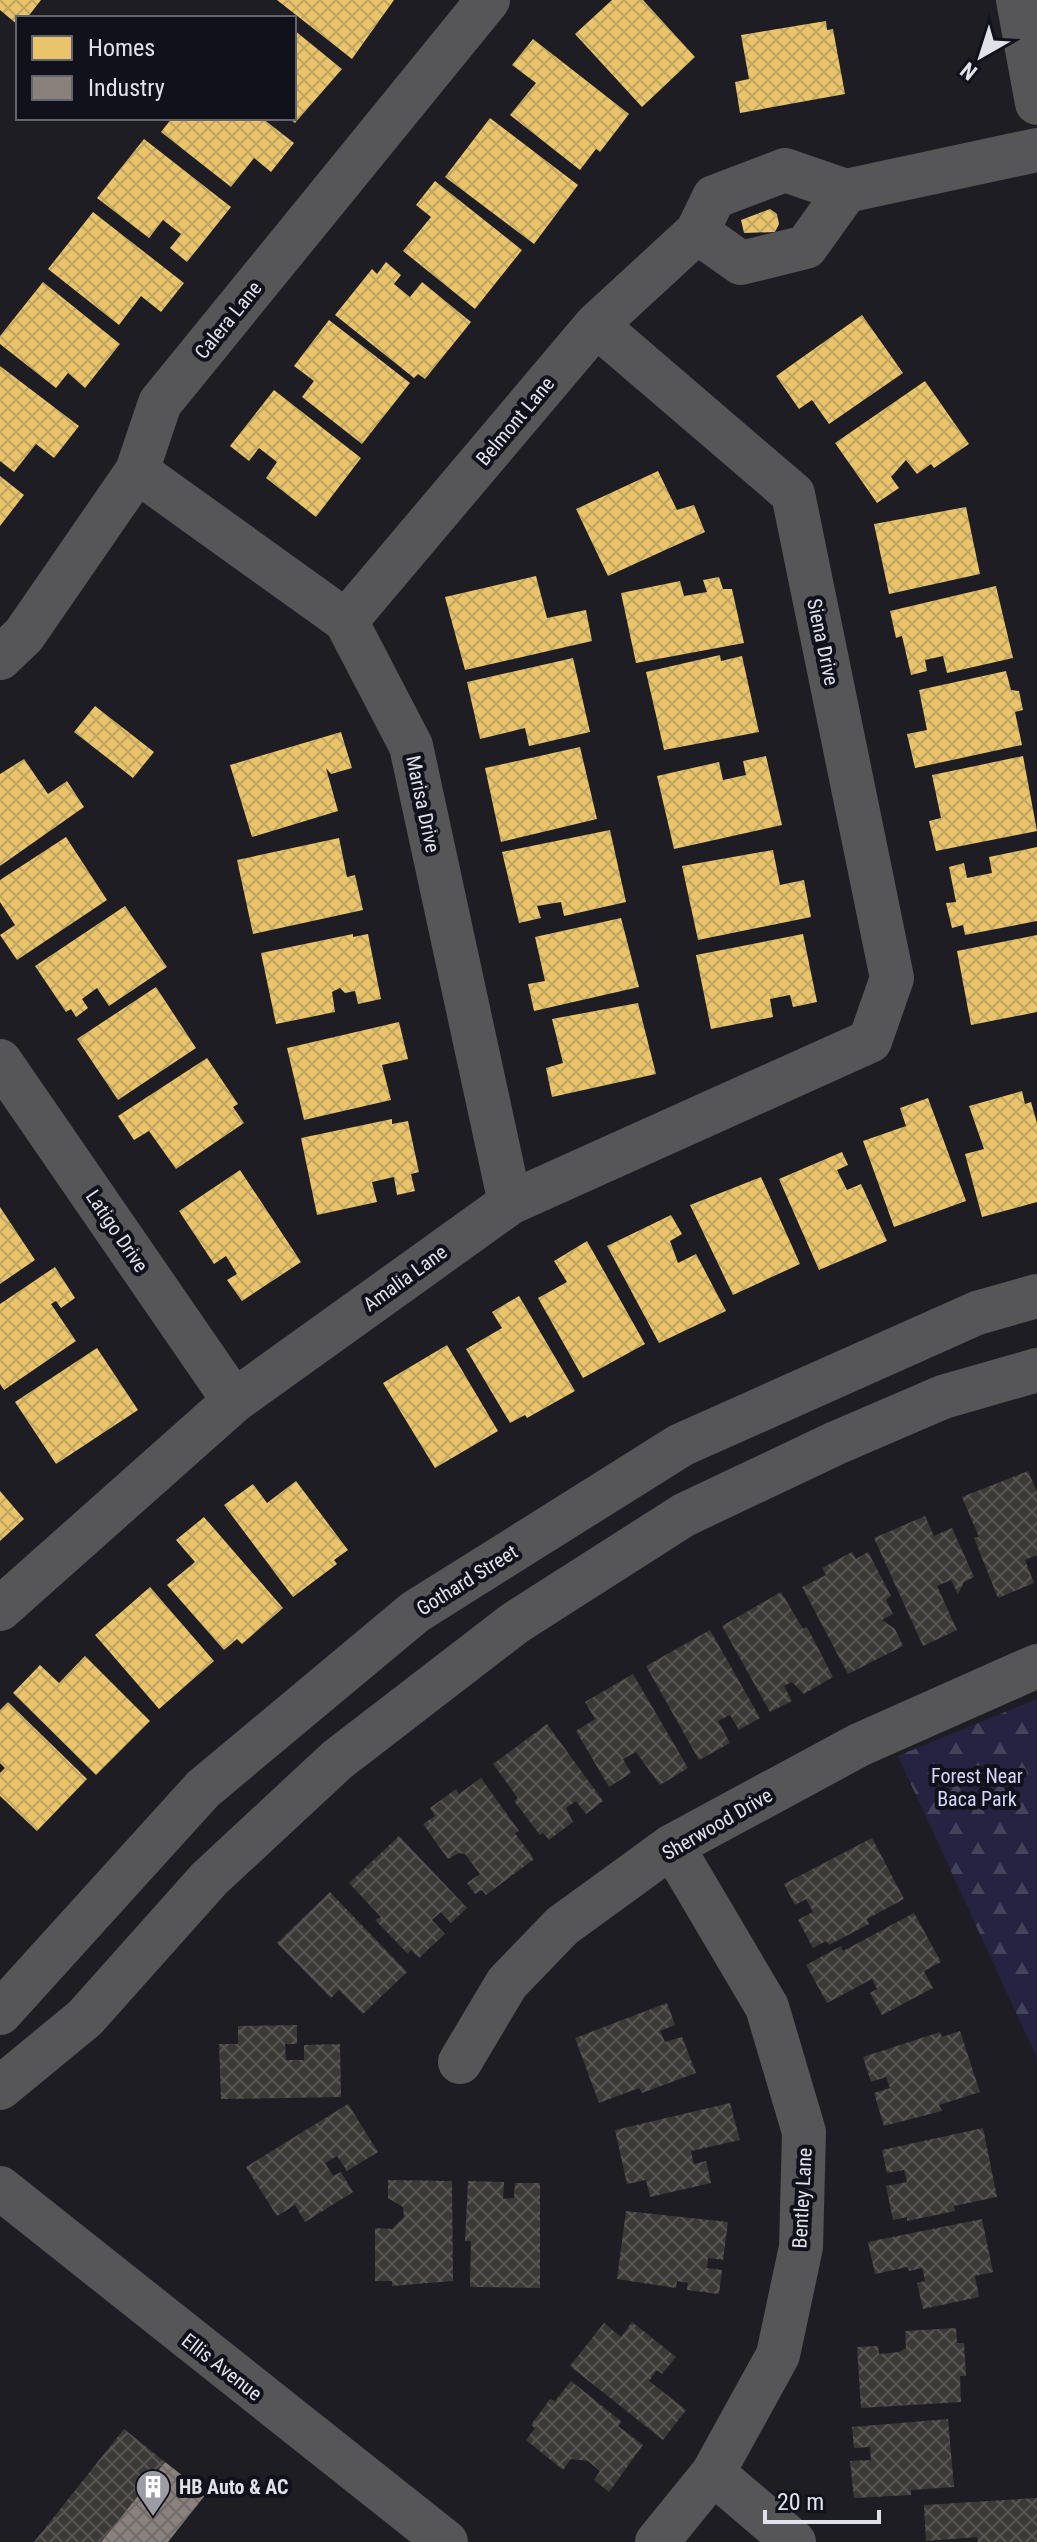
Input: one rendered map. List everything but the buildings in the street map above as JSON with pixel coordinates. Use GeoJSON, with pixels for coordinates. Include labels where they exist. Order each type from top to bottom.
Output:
{"type":"FeatureCollection","features":[{"type":"Feature","properties":{"kind":"street","name":"Calera Lane"},"geometry":{"type":"LineString","coordinates":[[0,658],[24,635],[137,471],[160,403],[488,0]]}},
{"type":"Feature","properties":{"kind":"street"},"geometry":{"type":"LineString","coordinates":[[1018,0],[1037,103]]}},
{"type":"Feature","properties":{"kind":"street"},"geometry":{"type":"LineString","coordinates":[[697,232],[741,263],[806,247],[846,191],[1037,150]]}},
{"type":"Feature","properties":{"kind":"street","name":"Belmont Lane"},"geometry":{"type":"LineString","coordinates":[[346,621],[596,325],[697,232],[714,197],[785,170],[846,191]]}},
{"type":"Feature","properties":{"kind":"street","name":"Siena Drive"},"geometry":{"type":"LineString","coordinates":[[596,325],[793,494],[892,978],[870,1041]]}},
{"type":"Feature","properties":{"kind":"street","name":"Marisa Drive"},"geometry":{"type":"LineString","coordinates":[[137,471],[346,621],[411,746],[510,1203]]}},
{"type":"Feature","properties":{"kind":"street","name":"Amalia Lane"},"geometry":{"type":"LineString","coordinates":[[0,1609],[234,1401],[510,1203],[870,1041]]}},
{"type":"Feature","properties":{"kind":"street","name":"Latigo Drive"},"geometry":{"type":"LineString","coordinates":[[0,1061],[234,1401]]}},
{"type":"Feature","properties":{"kind":"street","name":"Gothard Street"},"geometry":{"type":"LineString","coordinates":[[0,2013],[203,1789],[415,1612],[681,1445],[977,1313],[1037,1296]]}},
{"type":"Feature","properties":{"kind":"street"},"geometry":{"type":"LineString","coordinates":[[0,2088],[85,2018],[209,1879],[337,1760],[515,1623],[684,1515],[943,1397],[1037,1370]]}},
{"type":"Feature","properties":{"kind":"street","name":"Sherwood Drive"},"geometry":{"type":"LineString","coordinates":[[460,2062],[507,1983],[562,1926],[672,1846],[859,1745],[1037,1666]]}},
{"type":"Feature","properties":{"kind":"street","name":"Bentley Lane"},"geometry":{"type":"LineString","coordinates":[[657,2542],[713,2473],[778,2355],[801,2247],[804,2132],[767,2007],[672,1846]]}},
{"type":"Feature","properties":{"kind":"street","name":"Ellis Avenue"},"geometry":{"type":"LineString","coordinates":[[0,2188],[446,2542]]}},
{"type":"Feature","properties":{"kind":"street"},"geometry":{"type":"LineString","coordinates":[[713,2473],[794,2542]]}},
{"type":"Feature","properties":{"kind":"green space","name":"Forest Near Baca Park"},"geometry":{"type":"Polygon","coordinates":[[[1037,1699],[1037,2058],[898,1756],[1037,1699]]]}},
{"type":"Feature","properties":{"kind":"place","name":"HB Auto & AC"},"geometry":{"type":"Point","coordinates":[153,2518]}}]}
